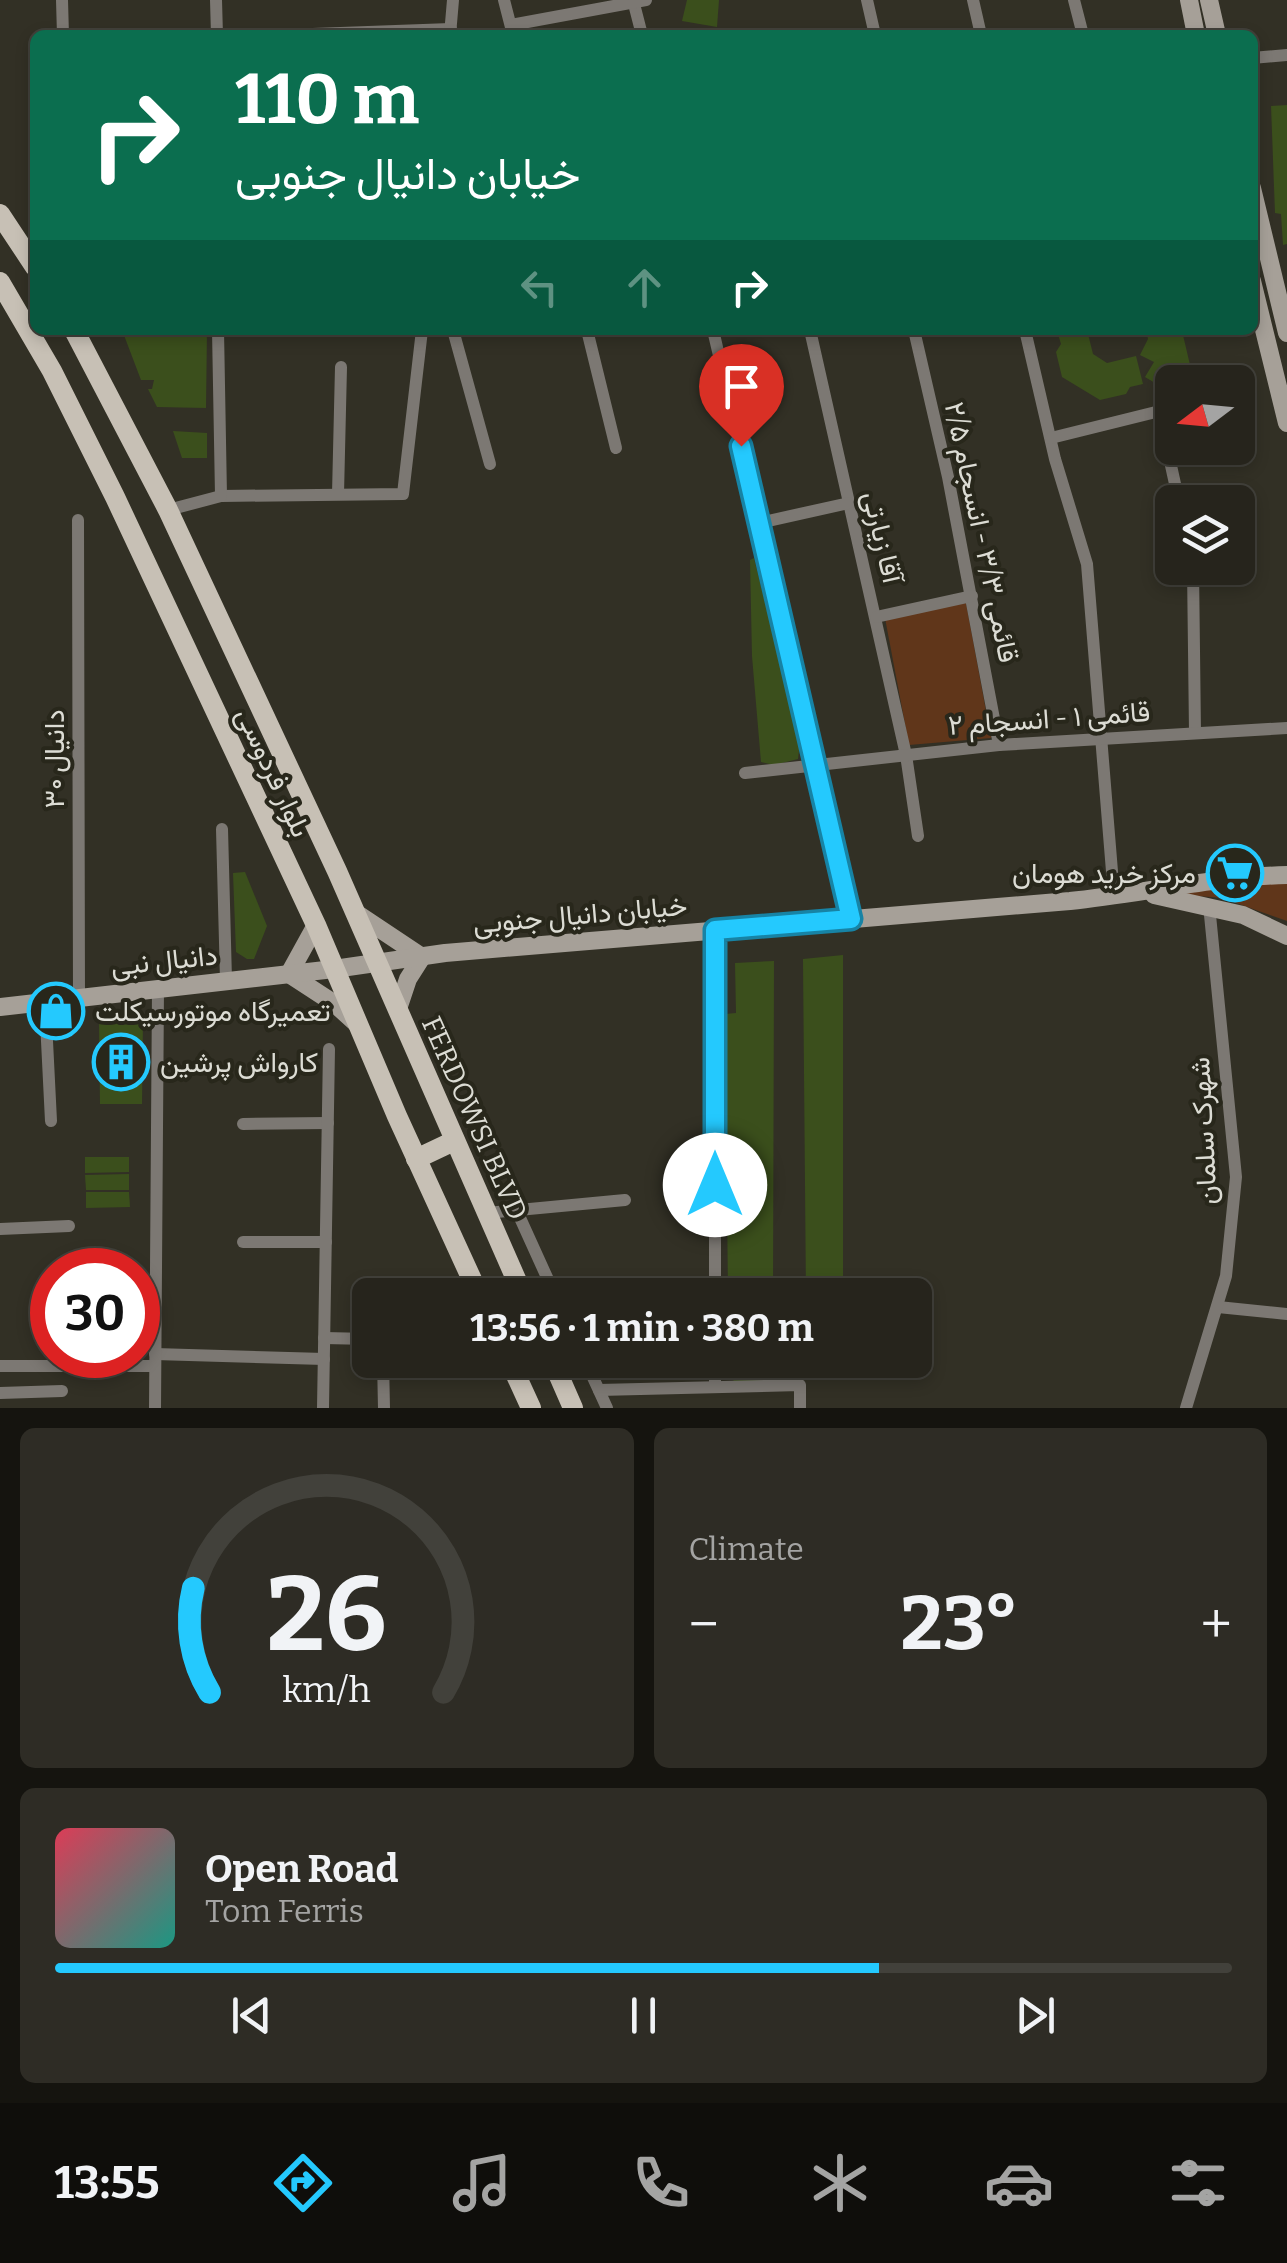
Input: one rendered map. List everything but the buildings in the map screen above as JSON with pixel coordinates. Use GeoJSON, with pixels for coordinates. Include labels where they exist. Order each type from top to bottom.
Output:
{"type":"FeatureCollection","features":[{"type":"Feature","properties":{"kind":"main road"},"geometry":{"type":"LineString","coordinates":[[1189,0],[1195,30]]}},
{"type":"Feature","properties":{"kind":"main road"},"geometry":{"type":"LineString","coordinates":[[1209,0],[1215,30]]}},
{"type":"Feature","properties":{"kind":"main road"},"geometry":{"type":"LineString","coordinates":[[1258,213],[1287,333]]}},
{"type":"Feature","properties":{"kind":"main road"},"geometry":{"type":"LineString","coordinates":[[0,214],[30,259]]}},
{"type":"Feature","properties":{"kind":"main road","name":"بلوار فردوسی"},"geometry":{"type":"LineString","coordinates":[[0,282],[30,334]]}},
{"type":"Feature","properties":{"kind":"main road"},"geometry":{"type":"LineString","coordinates":[[1258,305],[1287,423]]}},
{"type":"Feature","properties":{"kind":"main road","name":"بلوار فردوسی"},"geometry":{"type":"LineString","coordinates":[[31,335],[115,497],[316,926],[471,1278]]}},
{"type":"Feature","properties":{"kind":"main road","name":"بلوار فردوسی"},"geometry":{"type":"LineString","coordinates":[[77,335],[168,510],[379,962]]}},
{"type":"Feature","properties":{"kind":"main road","name":"خیابان دانیال جنوبی"},"geometry":{"type":"LineString","coordinates":[[334,969],[422,956],[1114,896],[1200,881],[1287,875]]}},
{"type":"Feature","properties":{"kind":"main road","name":"خیابان دانیال جنوبی"},"geometry":{"type":"LineString","coordinates":[[1144,893],[1209,905],[1287,936]]}},
{"type":"Feature","properties":{"kind":"main road"},"geometry":{"type":"LineString","coordinates":[[356,913],[422,956],[408,978],[398,1010]]}},
{"type":"Feature","properties":{"kind":"main road"},"geometry":{"type":"LineString","coordinates":[[316,926],[289,974],[335,1004],[357,1024]]}},
{"type":"Feature","properties":{"kind":"main road","name":"FERDOWSI BLVD"},"geometry":{"type":"LineString","coordinates":[[379,962],[515,1278]]}},
{"type":"Feature","properties":{"kind":"main road","name":"دانیال نبی"},"geometry":{"type":"LineString","coordinates":[[0,1007],[334,969]]}},
{"type":"Feature","properties":{"kind":"main road"},"geometry":{"type":"LineString","coordinates":[[416,1158],[454,1141]]}},
{"type":"Feature","properties":{"kind":"main road"},"geometry":{"type":"LineString","coordinates":[[518,1378],[532,1408]]}},
{"type":"Feature","properties":{"kind":"main road"},"geometry":{"type":"LineString","coordinates":[[560,1378],[573,1408]]}},
{"type":"Feature","properties":{"kind":"street"},"geometry":{"type":"LineString","coordinates":[[62,0],[63,30]]}},
{"type":"Feature","properties":{"kind":"street"},"geometry":{"type":"LineString","coordinates":[[216,0],[217,30]]}},
{"type":"Feature","properties":{"kind":"street"},"geometry":{"type":"LineString","coordinates":[[450,30],[454,0]]}},
{"type":"Feature","properties":{"kind":"street"},"geometry":{"type":"LineString","coordinates":[[504,0],[512,30],[637,1],[641,30]]}},
{"type":"Feature","properties":{"kind":"street"},"geometry":{"type":"LineString","coordinates":[[867,0],[874,30]]}},
{"type":"Feature","properties":{"kind":"street"},"geometry":{"type":"LineString","coordinates":[[974,0],[981,30]]}},
{"type":"Feature","properties":{"kind":"street"},"geometry":{"type":"LineString","coordinates":[[1074,0],[1082,30]]}},
{"type":"Feature","properties":{"kind":"street"},"geometry":{"type":"LineString","coordinates":[[1258,58],[1287,56]]}},
{"type":"Feature","properties":{"kind":"street"},"geometry":{"type":"LineString","coordinates":[[218,335],[221,496]]}},
{"type":"Feature","properties":{"kind":"street"},"geometry":{"type":"LineString","coordinates":[[168,510],[221,496],[403,494],[421,335]]}},
{"type":"Feature","properties":{"kind":"street"},"geometry":{"type":"LineString","coordinates":[[454,335],[490,464]]}},
{"type":"Feature","properties":{"kind":"street"},"geometry":{"type":"LineString","coordinates":[[588,335],[616,448]]}},
{"type":"Feature","properties":{"kind":"street"},"geometry":{"type":"LineString","coordinates":[[714,335],[851,919]]}},
{"type":"Feature","properties":{"kind":"street","name":"آقا زیارتی"},"geometry":{"type":"LineString","coordinates":[[811,335],[906,755],[918,836]]}},
{"type":"Feature","properties":{"kind":"street","name":"قائمی ۳/۳ - انسجام ۲/۵"},"geometry":{"type":"LineString","coordinates":[[915,335],[972,596],[999,745]]}},
{"type":"Feature","properties":{"kind":"street"},"geometry":{"type":"LineString","coordinates":[[1027,335],[1050,438],[1087,564],[1114,896]]}},
{"type":"Feature","properties":{"kind":"street"},"geometry":{"type":"LineString","coordinates":[[338,494],[342,366]]}},
{"type":"Feature","properties":{"kind":"street"},"geometry":{"type":"LineString","coordinates":[[1050,438],[1155,412]]}},
{"type":"Feature","properties":{"kind":"street"},"geometry":{"type":"LineString","coordinates":[[760,524],[849,502]]}},
{"type":"Feature","properties":{"kind":"street","name":"دانیال ۳۰"},"geometry":{"type":"LineString","coordinates":[[78,520],[79,997]]}},
{"type":"Feature","properties":{"kind":"street"},"geometry":{"type":"LineString","coordinates":[[1192,585],[1195,732]]}},
{"type":"Feature","properties":{"kind":"street"},"geometry":{"type":"LineString","coordinates":[[876,618],[972,596]]}},
{"type":"Feature","properties":{"kind":"street","name":"قائمی ۱ - انسجام ۲"},"geometry":{"type":"LineString","coordinates":[[745,773],[999,745],[1287,728]]}},
{"type":"Feature","properties":{"kind":"street"},"geometry":{"type":"LineString","coordinates":[[222,829],[226,980]]}},
{"type":"Feature","properties":{"kind":"street","name":"شهرک سلمان"},"geometry":{"type":"LineString","coordinates":[[1186,1408],[1218,1307],[1232,1236],[1236,1177],[1209,905]]}},
{"type":"Feature","properties":{"kind":"street"},"geometry":{"type":"LineString","coordinates":[[715,930],[715,1278]]}},
{"type":"Feature","properties":{"kind":"street"},"geometry":{"type":"LineString","coordinates":[[156,1248],[158,988]]}},
{"type":"Feature","properties":{"kind":"street"},"geometry":{"type":"LineString","coordinates":[[44,1001],[51,1121]]}},
{"type":"Feature","properties":{"kind":"street"},"geometry":{"type":"LineString","coordinates":[[323,1408],[329,1049]]}},
{"type":"Feature","properties":{"kind":"street"},"geometry":{"type":"LineString","coordinates":[[243,1124],[328,1123]]}},
{"type":"Feature","properties":{"kind":"street"},"geometry":{"type":"LineString","coordinates":[[487,1214],[625,1200]]}},
{"type":"Feature","properties":{"kind":"street"},"geometry":{"type":"LineString","coordinates":[[516,1209],[547,1278]]}},
{"type":"Feature","properties":{"kind":"street"},"geometry":{"type":"LineString","coordinates":[[0,1229],[70,1226]]}},
{"type":"Feature","properties":{"kind":"street"},"geometry":{"type":"LineString","coordinates":[[242,1242],[326,1242]]}},
{"type":"Feature","properties":{"kind":"street"},"geometry":{"type":"LineString","coordinates":[[1218,1307],[1287,1314]]}},
{"type":"Feature","properties":{"kind":"street"},"geometry":{"type":"LineString","coordinates":[[324,1338],[352,1339]]}},
{"type":"Feature","properties":{"kind":"street"},"geometry":{"type":"LineString","coordinates":[[160,1360],[324,1359]]}},
{"type":"Feature","properties":{"kind":"street"},"geometry":{"type":"LineString","coordinates":[[0,1366],[30,1365]]}},
{"type":"Feature","properties":{"kind":"street"},"geometry":{"type":"LineString","coordinates":[[155,1378],[155,1408]]}},
{"type":"Feature","properties":{"kind":"street"},"geometry":{"type":"LineString","coordinates":[[383,1378],[384,1408]]}},
{"type":"Feature","properties":{"kind":"street"},"geometry":{"type":"LineString","coordinates":[[593,1378],[607,1408]]}},
{"type":"Feature","properties":{"kind":"street"},"geometry":{"type":"LineString","coordinates":[[715,1378],[715,1386]]}},
{"type":"Feature","properties":{"kind":"street"},"geometry":{"type":"LineString","coordinates":[[598,1390],[800,1386],[800,1408]]}},
{"type":"Feature","properties":{"kind":"street"},"geometry":{"type":"LineString","coordinates":[[0,1393],[62,1391]]}},
{"type":"Feature","properties":{"kind":"shaded area"},"geometry":{"type":"Polygon","coordinates":[[[966,603],[991,738],[909,745],[885,618],[966,603]]]}},
{"type":"Feature","properties":{"kind":"shaded area"},"geometry":{"type":"Polygon","coordinates":[[[1287,881],[1287,921],[1222,898],[1187,895],[1186,889],[1287,881]]]}},
{"type":"Feature","properties":{"kind":"place","name":"مرکز خرید هومان"},"geometry":{"type":"Point","coordinates":[1235,873]}},
{"type":"Feature","properties":{"kind":"place","name":"تعمیرگاه موتورسیکلت"},"geometry":{"type":"Point","coordinates":[56,1011]}},
{"type":"Feature","properties":{"kind":"place","name":"کارواش پرشین"},"geometry":{"type":"Point","coordinates":[121,1062]}},
{"type":"Feature","properties":{"kind":"route"},"geometry":{"type":"LineString","coordinates":[[715,1185],[715,930],[851,919],[741,446]]}}]}
